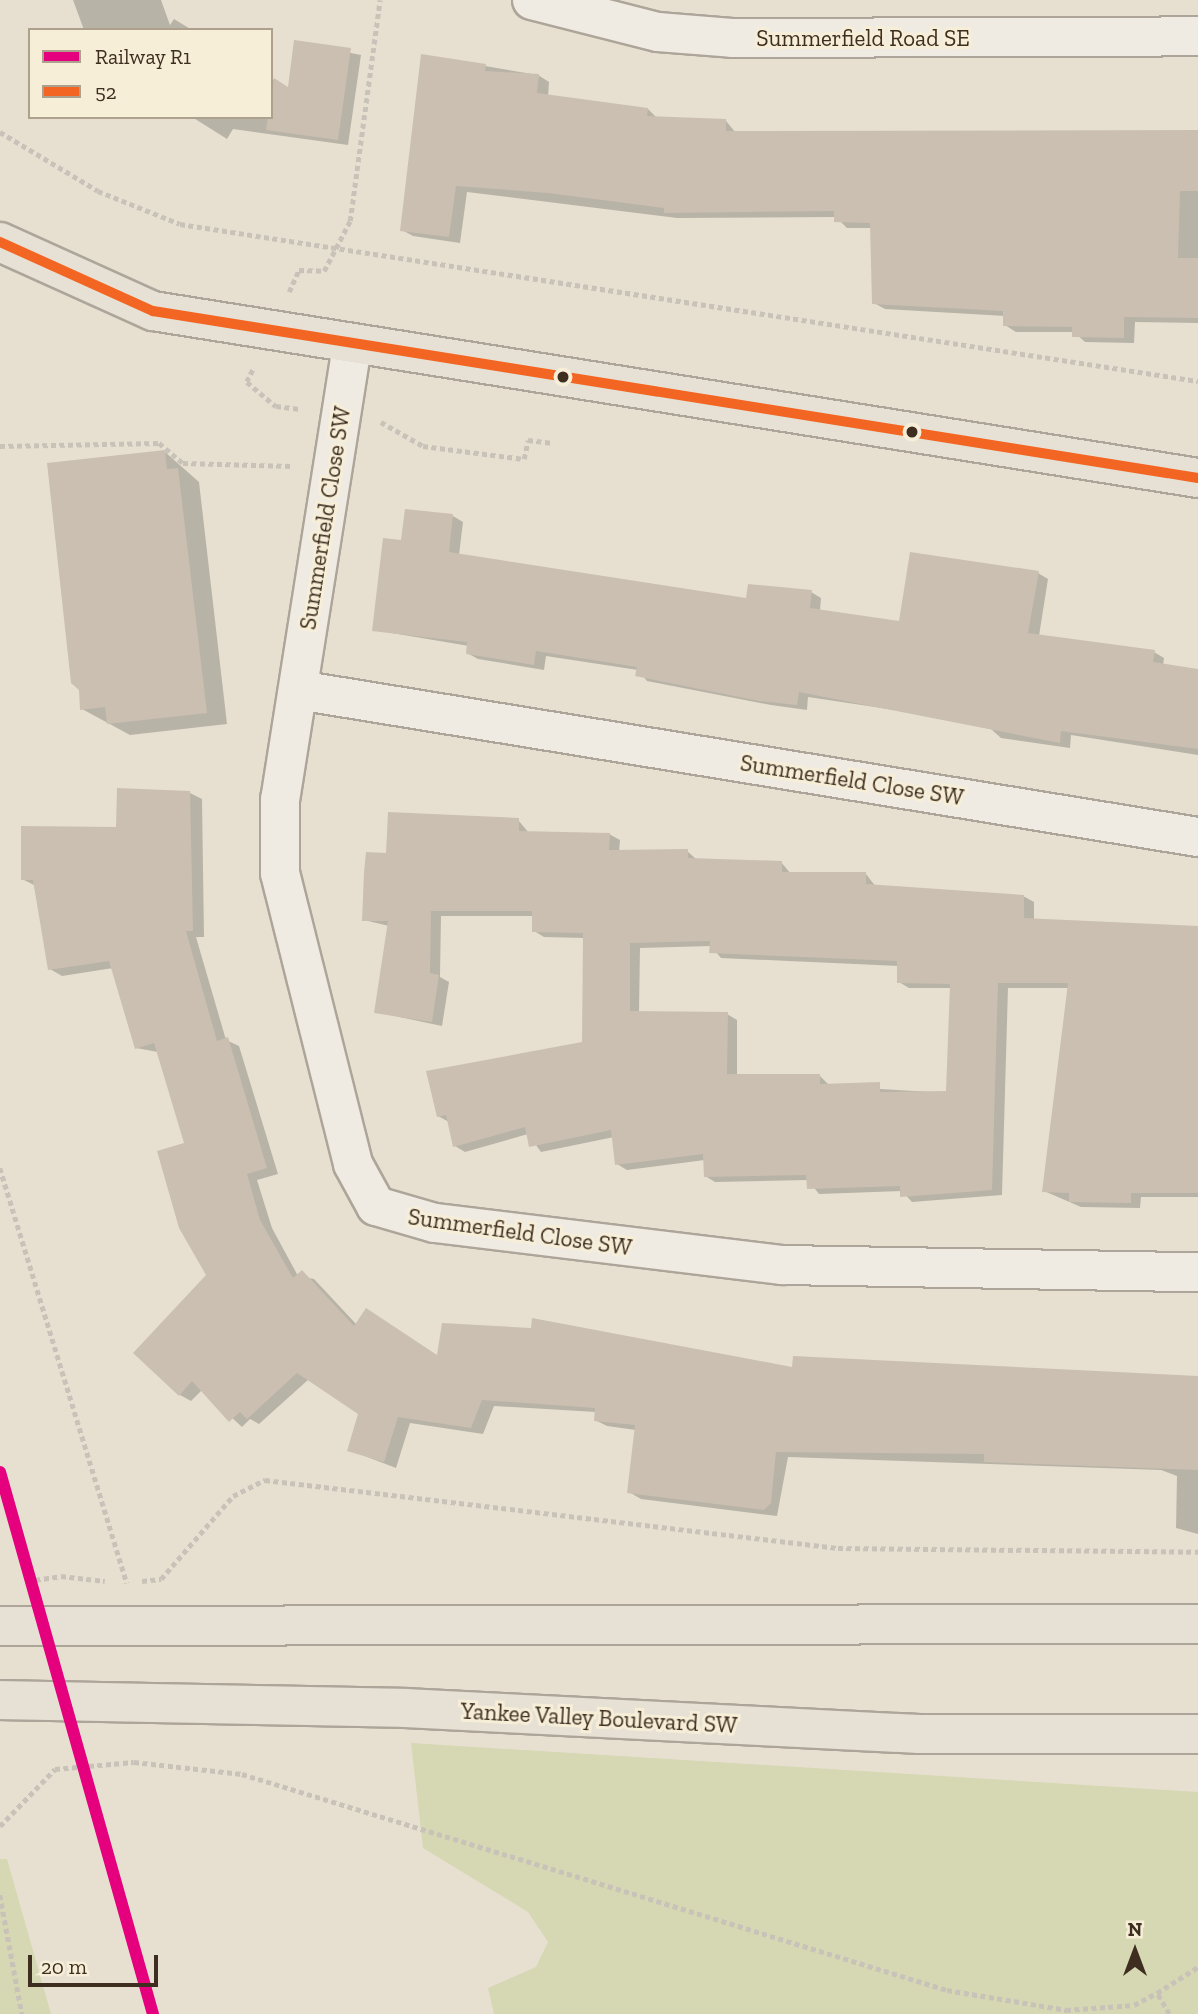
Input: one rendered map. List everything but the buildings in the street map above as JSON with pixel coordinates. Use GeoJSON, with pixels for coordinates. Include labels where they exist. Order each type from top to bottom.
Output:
{"type":"FeatureCollection","features":[{"type":"Feature","properties":{"kind":"main road"},"geometry":{"type":"LineString","coordinates":[[0,242],[153,311],[270,333],[1198,478]]}},
{"type":"Feature","properties":{"kind":"main road"},"geometry":{"type":"LineString","coordinates":[[0,1626],[1198,1625]]}},
{"type":"Feature","properties":{"kind":"main road","name":"Yankee Valley Boulevard SW"},"geometry":{"type":"LineString","coordinates":[[0,1700],[405,1708],[919,1734],[1198,1734]]}},
{"type":"Feature","properties":{"kind":"main road"},"geometry":{"type":"LineString","coordinates":[[919,1734],[1198,1753]]}},
{"type":"Feature","properties":{"kind":"street","name":"Summerfield Road SE"},"geometry":{"type":"LineString","coordinates":[[533,0],[658,32],[732,38],[1198,36]]}},
{"type":"Feature","properties":{"kind":"street","name":"Summerfield Close SW"},"geometry":{"type":"LineString","coordinates":[[352,346],[281,799],[281,873],[353,1164],[376,1206],[435,1223],[782,1265],[1198,1272]]}},
{"type":"Feature","properties":{"kind":"street","name":"Summerfield Close SW"},"geometry":{"type":"LineString","coordinates":[[298,690],[1198,837]]}},
{"type":"Feature","properties":{"kind":"path"},"geometry":{"type":"LineString","coordinates":[[380,0],[350,221],[324,271],[299,270],[247,383],[276,406],[381,422],[435,448],[524,459],[527,440],[553,443]]}},
{"type":"Feature","properties":{"kind":"path"},"geometry":{"type":"LineString","coordinates":[[0,132],[98,191],[180,224],[1198,381]]}},
{"type":"Feature","properties":{"kind":"path"},"geometry":{"type":"LineString","coordinates":[[0,446],[159,443],[183,463],[332,468]]}},
{"type":"Feature","properties":{"kind":"path"},"geometry":{"type":"LineString","coordinates":[[0,1168],[127,1584]]}},
{"type":"Feature","properties":{"kind":"path"},"geometry":{"type":"LineString","coordinates":[[20,1583],[61,1576],[127,1584],[160,1578],[233,1496],[265,1480],[838,1548],[1198,1552]]}},
{"type":"Feature","properties":{"kind":"path"},"geometry":{"type":"LineString","coordinates":[[0,1826],[55,1769],[134,1762],[242,1774],[947,1990],[1066,2010],[1134,2005],[1198,1967]]}},
{"type":"Feature","properties":{"kind":"path"},"geometry":{"type":"LineString","coordinates":[[0,1895],[22,2014]]}},
{"type":"Feature","properties":{"kind":"path"},"geometry":{"type":"LineString","coordinates":[[1157,1993],[1169,2014]]}},
{"type":"Feature","properties":{"kind":"green space"},"geometry":{"type":"Polygon","coordinates":[[[411,1743],[1198,1792],[1198,2014],[494,2014],[488,1988],[536,1967],[548,1942],[528,1912],[423,1848],[411,1743]]]}},
{"type":"Feature","properties":{"kind":"green space"},"geometry":{"type":"Polygon","coordinates":[[[0,1859],[7,1859],[51,2014],[0,2014],[0,1859]]]}},
{"type":"Feature","properties":{"kind":"rail line","name":"R1"},"geometry":{"type":"LineString","coordinates":[[0,1472],[153,2014]]}},
{"type":"Feature","properties":{"kind":"transit line","name":"52"},"geometry":{"type":"LineString","coordinates":[[0,242],[153,311],[1198,478]]}}]}
